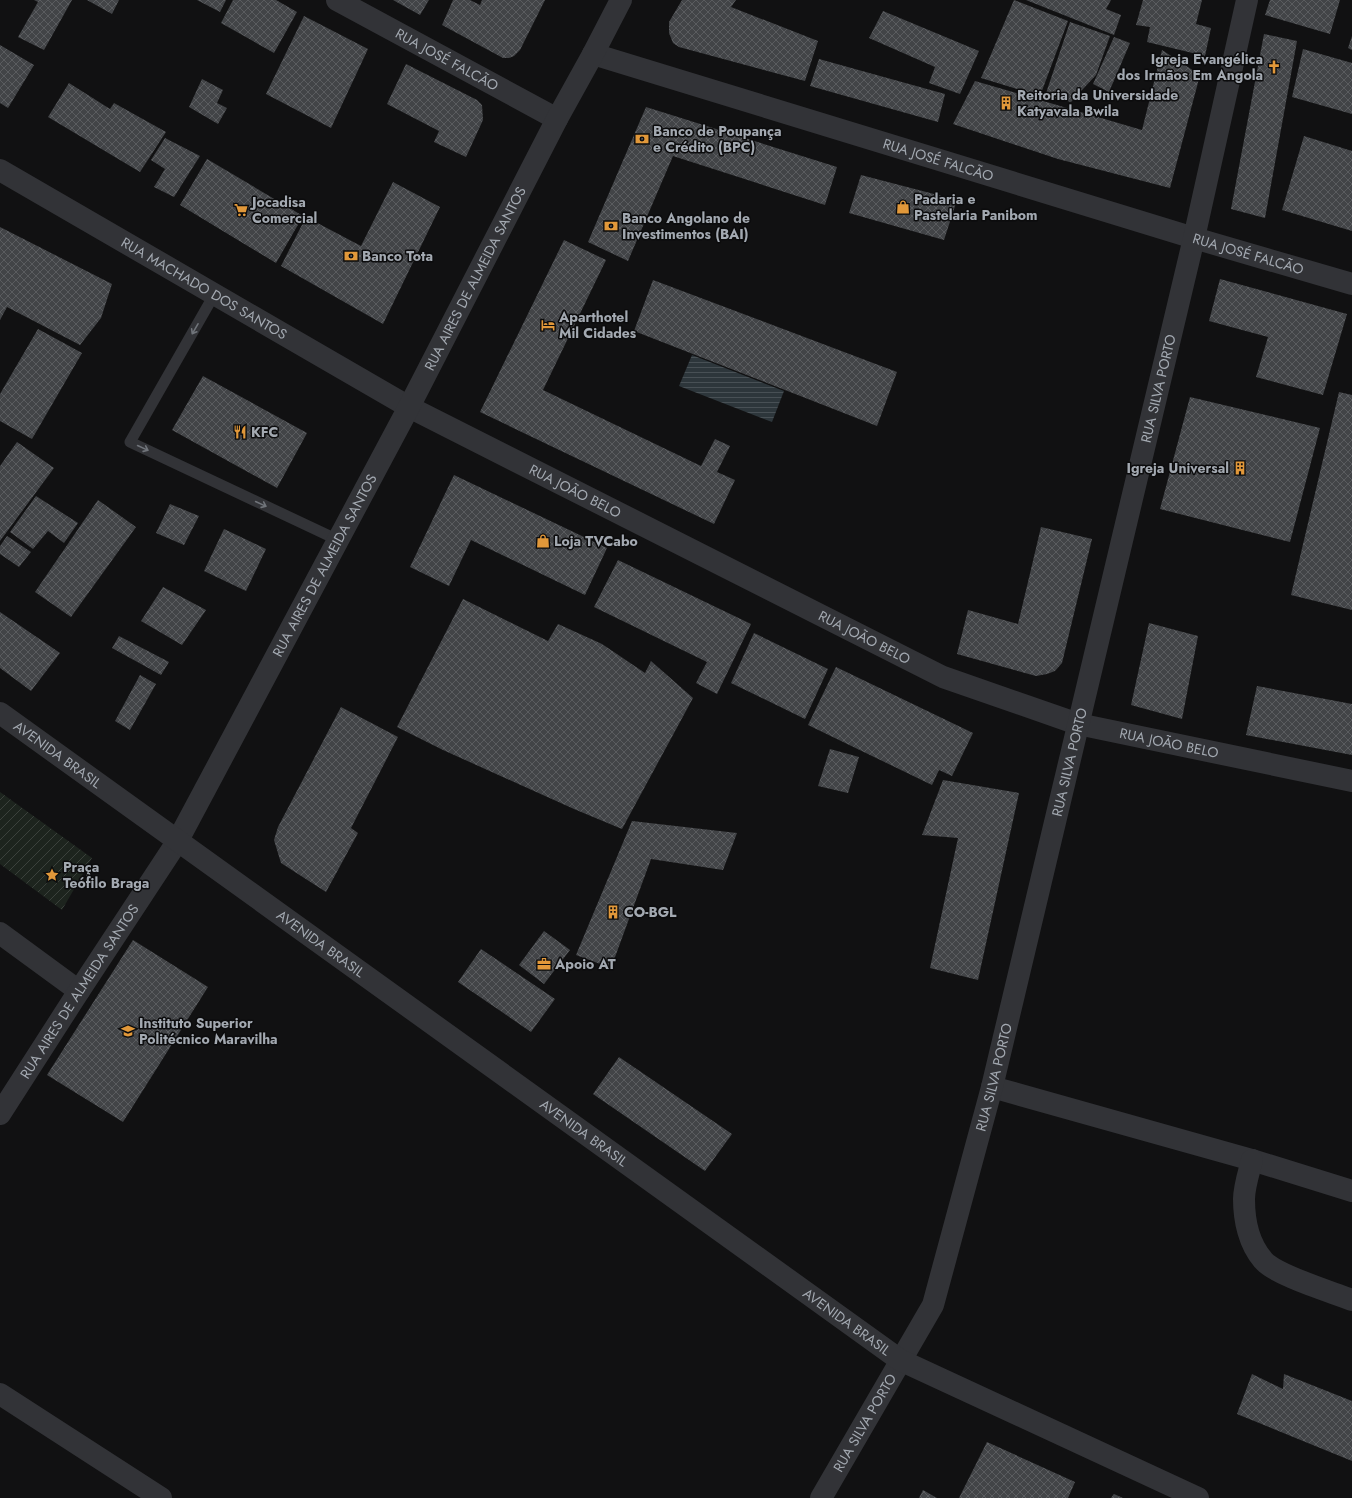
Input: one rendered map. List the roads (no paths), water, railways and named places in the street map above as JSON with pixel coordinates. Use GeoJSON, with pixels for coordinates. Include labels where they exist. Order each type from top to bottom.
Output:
{"type":"FeatureCollection","features":[{"type":"Feature","properties":{"kind":"street","name":"RUA JOSÉ FALCÃO"},"geometry":{"type":"LineString","coordinates":[[337,0],[557,119]]}},
{"type":"Feature","properties":{"kind":"street","name":"RUA AIRES DE ALMEIDA SANTOS"},"geometry":{"type":"LineString","coordinates":[[0,1114],[177,842],[409,407],[557,119],[594,54],[621,0]]}},
{"type":"Feature","properties":{"kind":"street","name":"RUA SILVA PORTO"},"geometry":{"type":"LineString","coordinates":[[820,1498],[933,1305],[992,1087],[1194,238],[1247,0]]}},
{"type":"Feature","properties":{"kind":"street","name":"RUA JOSÉ FALCÃO"},"geometry":{"type":"LineString","coordinates":[[594,54],[1194,238],[1352,284]]}},
{"type":"Feature","properties":{"kind":"street","name":"RUA MACHADO DOS SANTOS"},"geometry":{"type":"LineString","coordinates":[[0,170],[409,407]]}},
{"type":"Feature","properties":{"kind":"street","name":"RUA JOÃO BELO"},"geometry":{"type":"LineString","coordinates":[[409,407],[943,677],[1078,724],[1352,781]]}},
{"type":"Feature","properties":{"kind":"street","name":"AVENIDA BRASIL"},"geometry":{"type":"LineString","coordinates":[[0,713],[177,842],[900,1360],[1198,1498]]}},
{"type":"Feature","properties":{"kind":"street"},"geometry":{"type":"LineString","coordinates":[[0,933],[79,991]]}},
{"type":"Feature","properties":{"kind":"street"},"geometry":{"type":"LineString","coordinates":[[992,1087],[1252,1160],[1352,1191]]}},
{"type":"Feature","properties":{"kind":"street"},"geometry":{"type":"LineString","coordinates":[[1252,1160],[1244,1198],[1246,1221],[1252,1241],[1263,1260],[1278,1271],[1352,1300]]}},
{"type":"Feature","properties":{"kind":"street"},"geometry":{"type":"LineString","coordinates":[[0,1394],[161,1498]]}},
{"type":"Feature","properties":{"kind":"lane"},"geometry":{"type":"LineString","coordinates":[[214,295],[130,442],[338,540]]}},
{"type":"Feature","properties":{"kind":"place","name":"Igreja Evangélica dos Irmãos Em Angola"},"geometry":{"type":"Point","coordinates":[1274,67]}},
{"type":"Feature","properties":{"kind":"place","name":"Reitoria da Universidade Katyavala Bwila"},"geometry":{"type":"Point","coordinates":[1006,103]}},
{"type":"Feature","properties":{"kind":"place","name":"Banco de Poupança e Crédito (BPC)"},"geometry":{"type":"Point","coordinates":[642,139]}},
{"type":"Feature","properties":{"kind":"place","name":"Padaria e Pastelaria Panibom"},"geometry":{"type":"Point","coordinates":[903,207]}},
{"type":"Feature","properties":{"kind":"place","name":"Jocadisa Comercial"},"geometry":{"type":"Point","coordinates":[241,210]}},
{"type":"Feature","properties":{"kind":"place","name":"Banco Angolano de Investimentos (BAI)"},"geometry":{"type":"Point","coordinates":[611,226]}},
{"type":"Feature","properties":{"kind":"place","name":"Banco Tota"},"geometry":{"type":"Point","coordinates":[351,256]}},
{"type":"Feature","properties":{"kind":"place","name":"Aparthotel Mil Cidades"},"geometry":{"type":"Point","coordinates":[548,325]}},
{"type":"Feature","properties":{"kind":"place","name":"KFC"},"geometry":{"type":"Point","coordinates":[240,432]}},
{"type":"Feature","properties":{"kind":"place","name":"Igreja Universal"},"geometry":{"type":"Point","coordinates":[1240,468]}},
{"type":"Feature","properties":{"kind":"place","name":"Loja TVCabo"},"geometry":{"type":"Point","coordinates":[543,541]}},
{"type":"Feature","properties":{"kind":"place","name":"Praça Teófilo Braga"},"geometry":{"type":"Point","coordinates":[52,875]}},
{"type":"Feature","properties":{"kind":"place","name":"CO-BGL"},"geometry":{"type":"Point","coordinates":[613,912]}},
{"type":"Feature","properties":{"kind":"place","name":"Apoio AT"},"geometry":{"type":"Point","coordinates":[544,964]}},
{"type":"Feature","properties":{"kind":"place","name":"Instituto Superior Politécnico Maravilha"},"geometry":{"type":"Point","coordinates":[128,1031]}}]}
